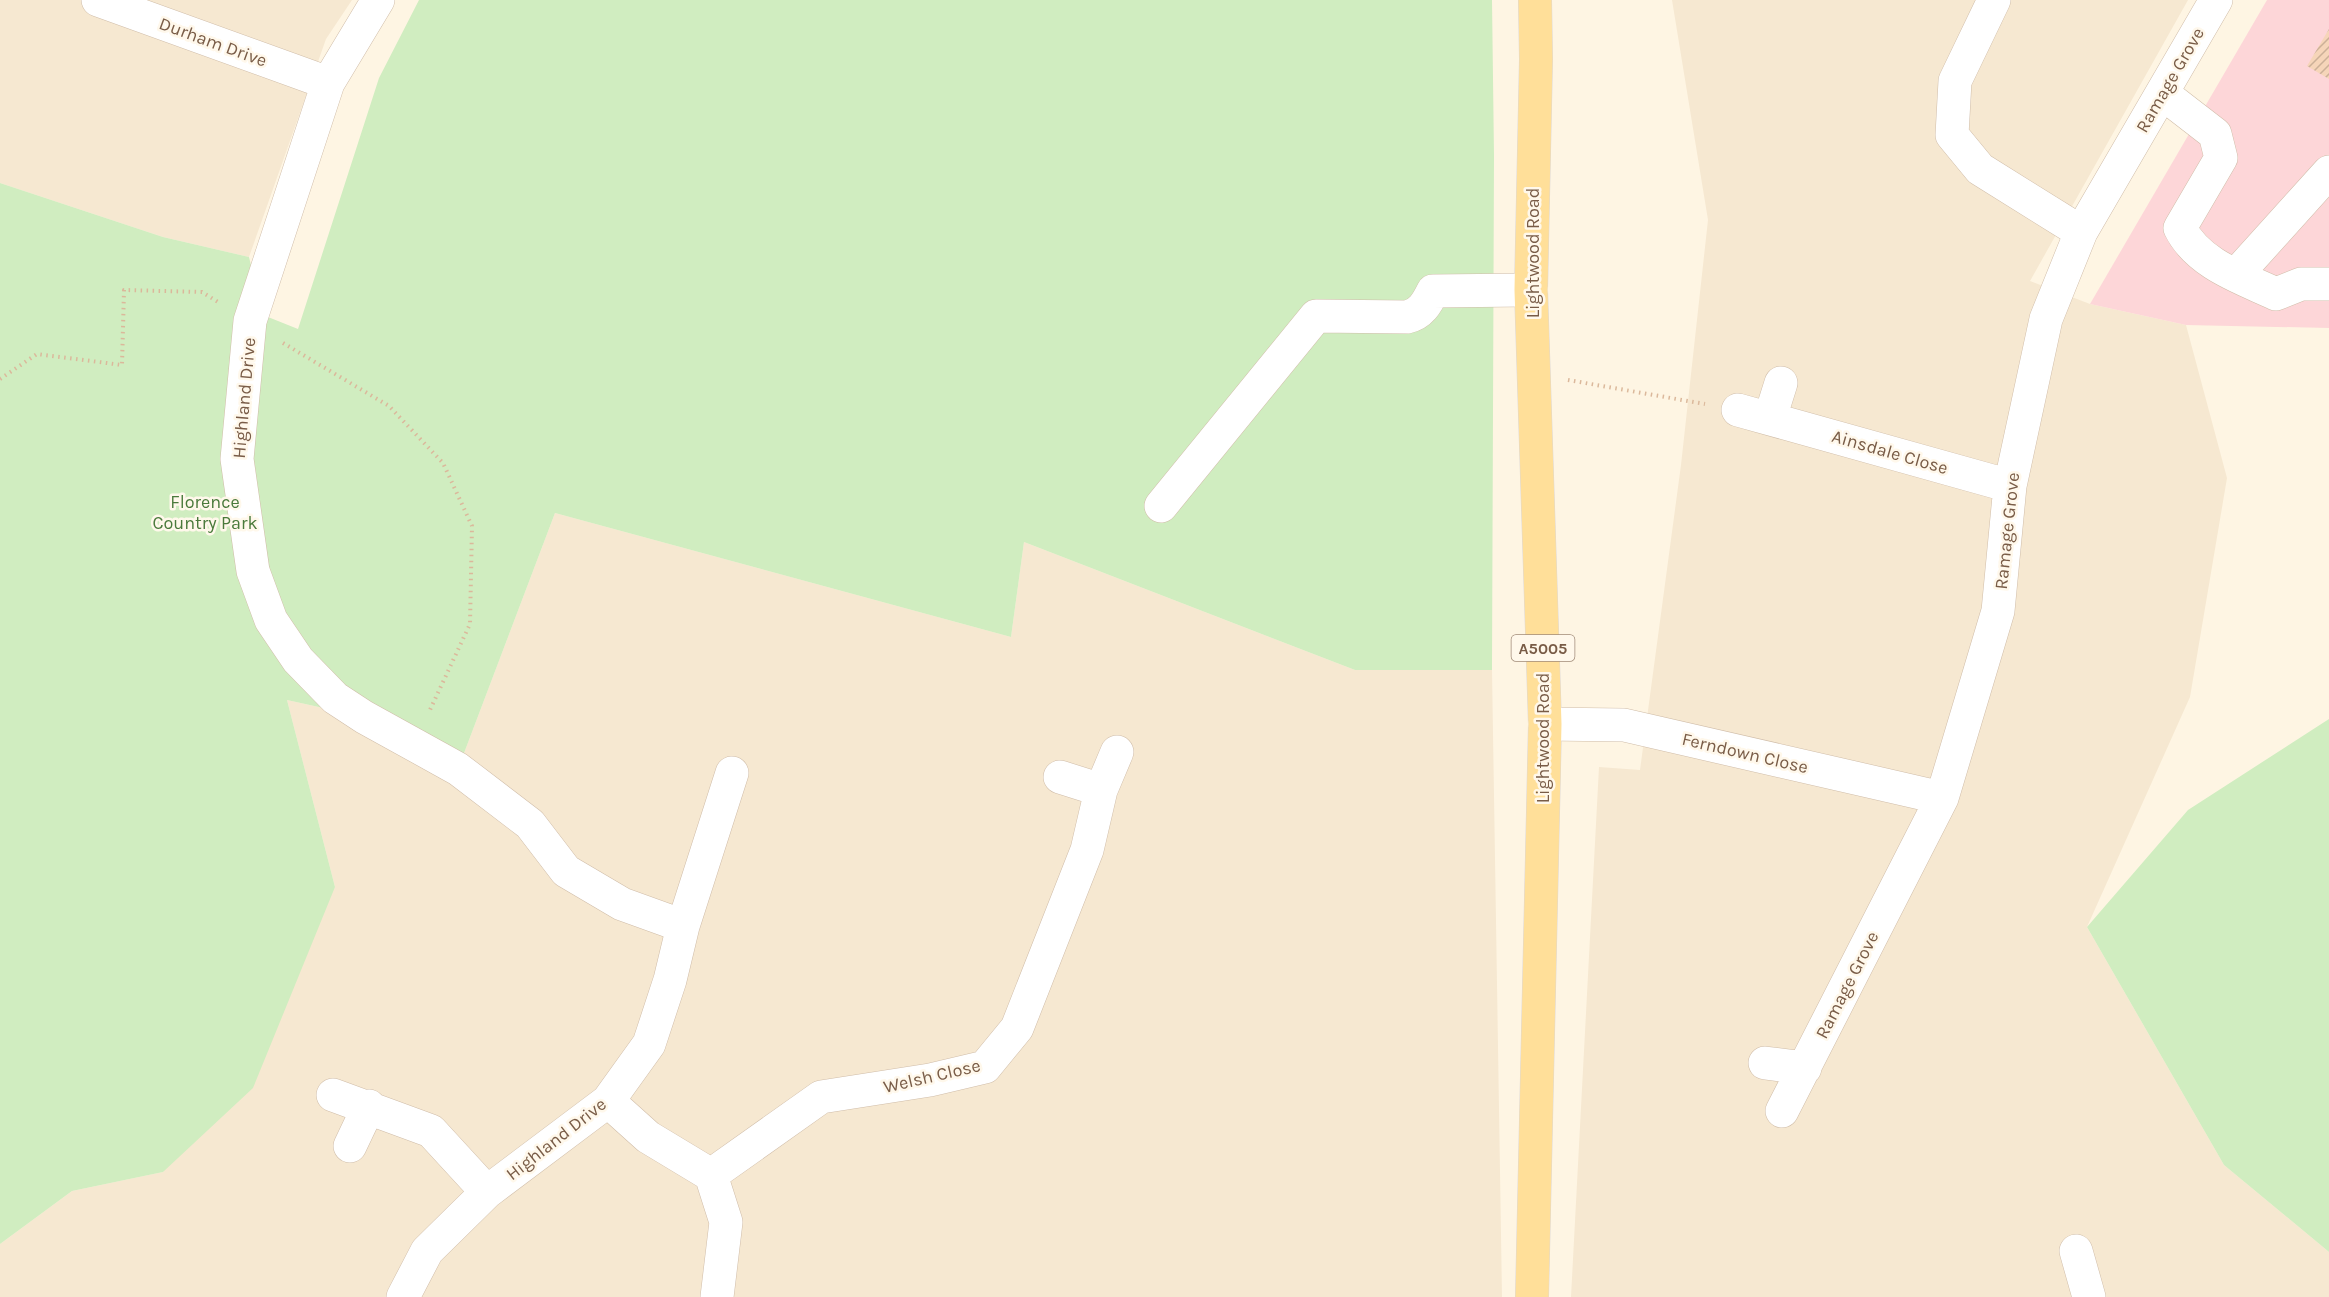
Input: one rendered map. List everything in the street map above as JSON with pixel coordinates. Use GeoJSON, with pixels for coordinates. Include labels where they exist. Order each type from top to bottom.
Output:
{"type":"FeatureCollection","features":[{"type":"Feature","properties":{"kind":"main road","name":"Lightwood Road"},"geometry":{"type":"LineString","coordinates":[[1532,1297],[1545,724],[1531,290],[1536,70],[1535,0]]}},
{"type":"Feature","properties":{"kind":"street","name":"Durham Drive"},"geometry":{"type":"LineString","coordinates":[[98,0],[328,83]]}},
{"type":"Feature","properties":{"kind":"street","name":"Highland Drive"},"geometry":{"type":"LineString","coordinates":[[378,0],[328,83],[250,321],[237,459],[253,571],[271,620],[298,660],[335,698],[458,770],[530,824],[566,871],[622,904],[683,926]]}},
{"type":"Feature","properties":{"kind":"street"},"geometry":{"type":"LineString","coordinates":[[1994,0],[1955,81],[1952,135],[1980,169],[2081,232]]}},
{"type":"Feature","properties":{"kind":"street","name":"Ramage Grove"},"geometry":{"type":"LineString","coordinates":[[1782,1111],[1942,798],[1998,611],[2010,486],[2046,319],[2081,232],[2216,0]]}},
{"type":"Feature","properties":{"kind":"street"},"geometry":{"type":"LineString","coordinates":[[2162,93],[2216,134],[2221,158],[2181,228],[2187,242],[2213,264],[2276,294],[2301,284],[2329,284]]}},
{"type":"Feature","properties":{"kind":"street"},"geometry":{"type":"LineString","coordinates":[[2236,275],[2329,172]]}},
{"type":"Feature","properties":{"kind":"street"},"geometry":{"type":"LineString","coordinates":[[1161,506],[1316,316],[1407,318],[1416,315],[1423,308],[1433,291],[1531,290]]}},
{"type":"Feature","properties":{"kind":"street"},"geometry":{"type":"LineString","coordinates":[[1770,418],[1781,383]]}},
{"type":"Feature","properties":{"kind":"street","name":"Ainsdale Close"},"geometry":{"type":"LineString","coordinates":[[1738,410],[2010,486]]}},
{"type":"Feature","properties":{"kind":"street","name":"Ferndown Close"},"geometry":{"type":"LineString","coordinates":[[1545,724],[1624,725],[1942,798]]}},
{"type":"Feature","properties":{"kind":"street","name":"Welsh Close"},"geometry":{"type":"LineString","coordinates":[[711,1175],[821,1097],[930,1080],[985,1067],[1017,1028],[1087,850],[1101,790],[1117,752]]}},
{"type":"Feature","properties":{"kind":"street","name":"Highland Drive"},"geometry":{"type":"LineString","coordinates":[[403,1297],[427,1251],[487,1192],[608,1101],[649,1044],[670,980],[683,926],[732,773]]}},
{"type":"Feature","properties":{"kind":"street"},"geometry":{"type":"LineString","coordinates":[[1060,777],[1101,790]]}},
{"type":"Feature","properties":{"kind":"street"},"geometry":{"type":"LineString","coordinates":[[1765,1063],[1805,1068]]}},
{"type":"Feature","properties":{"kind":"street"},"geometry":{"type":"LineString","coordinates":[[333,1095],[369,1106],[431,1131],[487,1192]]}},
{"type":"Feature","properties":{"kind":"street"},"geometry":{"type":"LineString","coordinates":[[608,1101],[648,1137],[711,1175],[726,1222],[717,1297]]}},
{"type":"Feature","properties":{"kind":"street"},"geometry":{"type":"LineString","coordinates":[[350,1146],[369,1106]]}},
{"type":"Feature","properties":{"kind":"street"},"geometry":{"type":"LineString","coordinates":[[2076,1251],[2089,1297]]}},
{"type":"Feature","properties":{"kind":"path"},"geometry":{"type":"LineString","coordinates":[[0,379],[37,354],[122,365],[124,290],[202,292],[311,362],[389,406],[443,463],[472,526],[470,624],[414,745]]}},
{"type":"Feature","properties":{"kind":"path"},"geometry":{"type":"LineString","coordinates":[[1534,374],[1738,410]]}},
{"type":"Feature","properties":{"kind":"shaded area"},"geometry":{"type":"Polygon","coordinates":[[[0,0],[352,0],[326,39],[249,257],[163,237],[0,183],[0,0]]]}},
{"type":"Feature","properties":{"kind":"shaded area"},"geometry":{"type":"Polygon","coordinates":[[[1672,0],[2188,0],[2030,281],[2090,304],[2186,325],[2227,478],[2190,697],[2087,927],[2224,1165],[2329,1252],[2329,1297],[1571,1297],[1599,767],[1640,770],[1681,465],[1708,220],[1672,0]]]}},
{"type":"Feature","properties":{"kind":"shaded area"},"geometry":{"type":"Polygon","coordinates":[[[2267,0],[2329,0],[2329,328],[2186,325],[2090,304],[2267,0]]]}},
{"type":"Feature","properties":{"kind":"shaded area"},"geometry":{"type":"Polygon","coordinates":[[[555,513],[1011,637],[1024,542],[1355,670],[1492,670],[1502,1297],[0,1297],[0,1244],[72,1191],[163,1172],[335,887],[287,700],[364,717],[458,769],[555,513]]]}},
{"type":"Feature","properties":{"kind":"green space","name":"Florence Country Park"},"geometry":{"type":"Polygon","coordinates":[[[419,0],[1492,0],[1494,156],[1492,670],[1355,670],[1024,542],[1011,637],[555,513],[458,769],[364,717],[287,700],[335,887],[253,1088],[163,1172],[72,1191],[0,1244],[0,183],[163,237],[249,257],[263,315],[298,329],[379,78],[419,0]]]}},
{"type":"Feature","properties":{"kind":"green space"},"geometry":{"type":"Polygon","coordinates":[[[2329,719],[2329,1252],[2224,1165],[2087,927],[2188,810],[2329,719]]]}},
{"type":"Feature","properties":{"kind":"building"},"geometry":{"type":"Polygon","coordinates":[[[2329,29],[2329,79],[2307,66],[2329,29]]]}}]}
